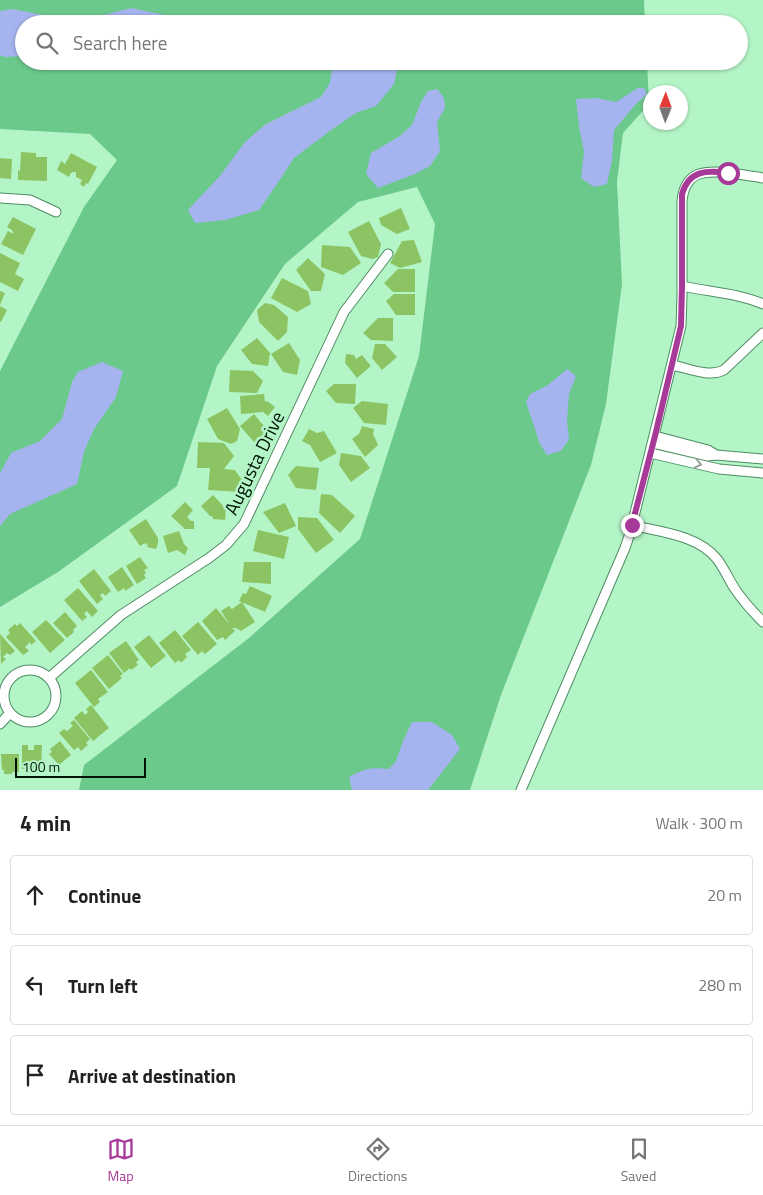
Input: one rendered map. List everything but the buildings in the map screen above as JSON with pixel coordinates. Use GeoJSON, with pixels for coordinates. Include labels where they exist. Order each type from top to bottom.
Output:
{"type":"FeatureCollection","features":[{"type":"Feature","properties":{"kind":"street"},"geometry":{"type":"LineString","coordinates":[[521,790],[625,548],[632,525],[681,326],[682,201],[684,188],[697,174],[710,171],[763,178]]}},
{"type":"Feature","properties":{"kind":"street"},"geometry":{"type":"LineString","coordinates":[[0,198],[30,200],[56,212]]}},
{"type":"Feature","properties":{"kind":"street","name":"Augusta Drive"},"geometry":{"type":"LineString","coordinates":[[49,678],[120,615],[209,558],[226,545],[244,524],[344,312],[388,254]]}},
{"type":"Feature","properties":{"kind":"street"},"geometry":{"type":"LineString","coordinates":[[682,286],[745,298],[763,304]]}},
{"type":"Feature","properties":{"kind":"street"},"geometry":{"type":"LineString","coordinates":[[672,364],[716,374],[724,370],[763,333]]}},
{"type":"Feature","properties":{"kind":"street"},"geometry":{"type":"LineString","coordinates":[[654,440],[708,450],[716,455],[763,459]]}},
{"type":"Feature","properties":{"kind":"street"},"geometry":{"type":"LineString","coordinates":[[650,453],[719,469],[763,473]]}},
{"type":"Feature","properties":{"kind":"street"},"geometry":{"type":"LineString","coordinates":[[632,525],[691,540],[703,546],[717,559],[736,591],[763,622]]}},
{"type":"Feature","properties":{"kind":"street"},"geometry":{"type":"LineString","coordinates":[[24,670],[34,670],[49,678],[54,685],[56,693],[52,709],[47,715],[40,719],[24,721],[10,713],[4,696],[9,679],[16,673],[24,670]]}},
{"type":"Feature","properties":{"kind":"street"},"geometry":{"type":"LineString","coordinates":[[0,724],[10,713]]}},
{"type":"Feature","properties":{"kind":"green space"},"geometry":{"type":"Polygon","coordinates":[[[0,0],[644,0],[645,15],[15,15],[15,70],[647,70],[648,85],[643,85],[643,111],[623,133],[617,182],[622,284],[606,404],[591,465],[501,695],[470,790],[79,790],[84,765],[249,638],[360,539],[419,356],[435,224],[417,187],[358,202],[285,264],[217,366],[177,486],[58,572],[0,607],[0,371],[84,207],[117,160],[90,134],[0,129],[0,0]]]}},
{"type":"Feature","properties":{"kind":"water"},"geometry":{"type":"Polygon","coordinates":[[[131,8],[164,15],[103,15],[131,8]]]}},
{"type":"Feature","properties":{"kind":"water"},"geometry":{"type":"Polygon","coordinates":[[[13,9],[42,15],[15,15],[15,56],[4,57],[0,55],[0,11],[13,9]]]}},
{"type":"Feature","properties":{"kind":"water"},"geometry":{"type":"Polygon","coordinates":[[[332,70],[397,70],[394,84],[376,106],[356,113],[294,158],[259,210],[225,220],[195,223],[188,210],[219,177],[245,142],[266,124],[321,97],[330,83],[332,70]]]}},
{"type":"Feature","properties":{"kind":"water"},"geometry":{"type":"Polygon","coordinates":[[[638,88],[643,88],[643,98],[614,130],[612,160],[607,184],[594,187],[581,178],[584,152],[576,99],[597,98],[616,102],[638,88]]]}},
{"type":"Feature","properties":{"kind":"water"},"geometry":{"type":"Polygon","coordinates":[[[437,89],[444,98],[445,108],[437,122],[440,151],[430,166],[415,174],[378,188],[366,174],[371,153],[400,136],[412,125],[421,102],[428,91],[437,89]]]}},
{"type":"Feature","properties":{"kind":"water"},"geometry":{"type":"Polygon","coordinates":[[[102,362],[123,371],[116,397],[94,429],[84,452],[77,484],[10,514],[0,526],[0,473],[11,453],[40,441],[62,419],[72,382],[78,372],[102,362]]]}},
{"type":"Feature","properties":{"kind":"water"},"geometry":{"type":"Polygon","coordinates":[[[567,369],[576,376],[569,394],[567,421],[569,439],[561,451],[547,455],[540,444],[526,402],[530,394],[548,385],[567,369]]]}},
{"type":"Feature","properties":{"kind":"water"},"geometry":{"type":"Polygon","coordinates":[[[412,722],[432,722],[452,735],[460,749],[428,790],[352,790],[349,777],[368,769],[389,769],[396,761],[412,722]]]}},
{"type":"Feature","properties":{"kind":"route"},"geometry":{"type":"LineString","coordinates":[[632,525],[681,326],[682,194],[688,182],[697,174],[710,171],[728,173]]}}]}
